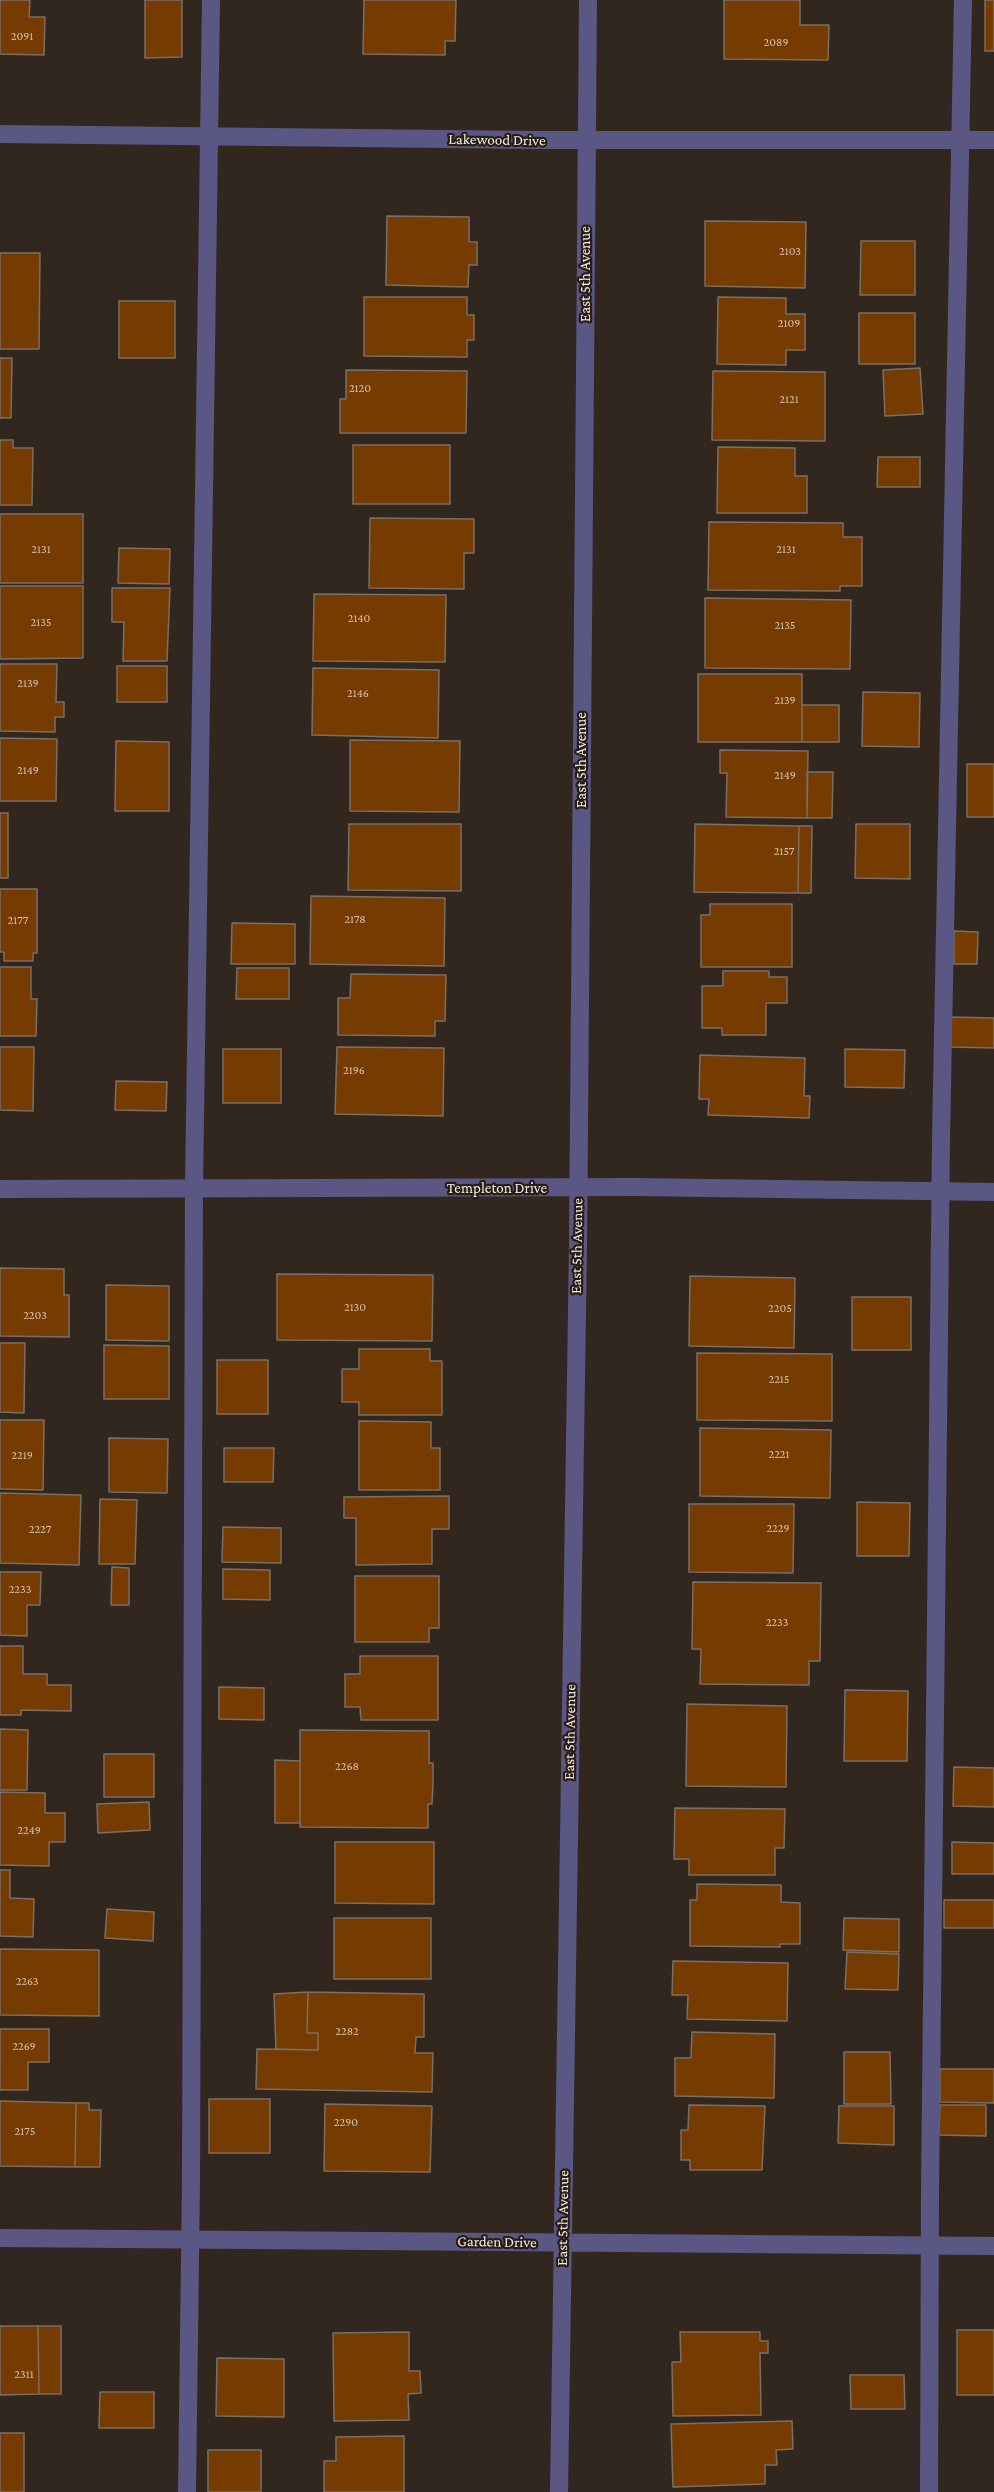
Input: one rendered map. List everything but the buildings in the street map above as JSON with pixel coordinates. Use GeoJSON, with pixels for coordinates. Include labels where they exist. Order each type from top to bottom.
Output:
{"type":"FeatureCollection","features":[{"type":"Feature","properties":{"kind":"street"},"geometry":{"type":"LineString","coordinates":[[187,2492],[195,1188],[211,0]]}},
{"type":"Feature","properties":{"kind":"street","name":"East 5th Avenue"},"geometry":{"type":"LineString","coordinates":[[559,2492],[578,1187],[588,0]]}},
{"type":"Feature","properties":{"kind":"street"},"geometry":{"type":"LineString","coordinates":[[929,2492],[941,1191],[963,0]]}},
{"type":"Feature","properties":{"kind":"street","name":"Lakewood Drive"},"geometry":{"type":"LineString","coordinates":[[0,134],[586,140],[994,140]]}},
{"type":"Feature","properties":{"kind":"street","name":"Templeton Drive"},"geometry":{"type":"LineString","coordinates":[[0,1189],[578,1187],[994,1192]]}},
{"type":"Feature","properties":{"kind":"street","name":"Garden Drive"},"geometry":{"type":"LineString","coordinates":[[0,2238],[190,2237],[563,2243],[994,2246]]}}]}
